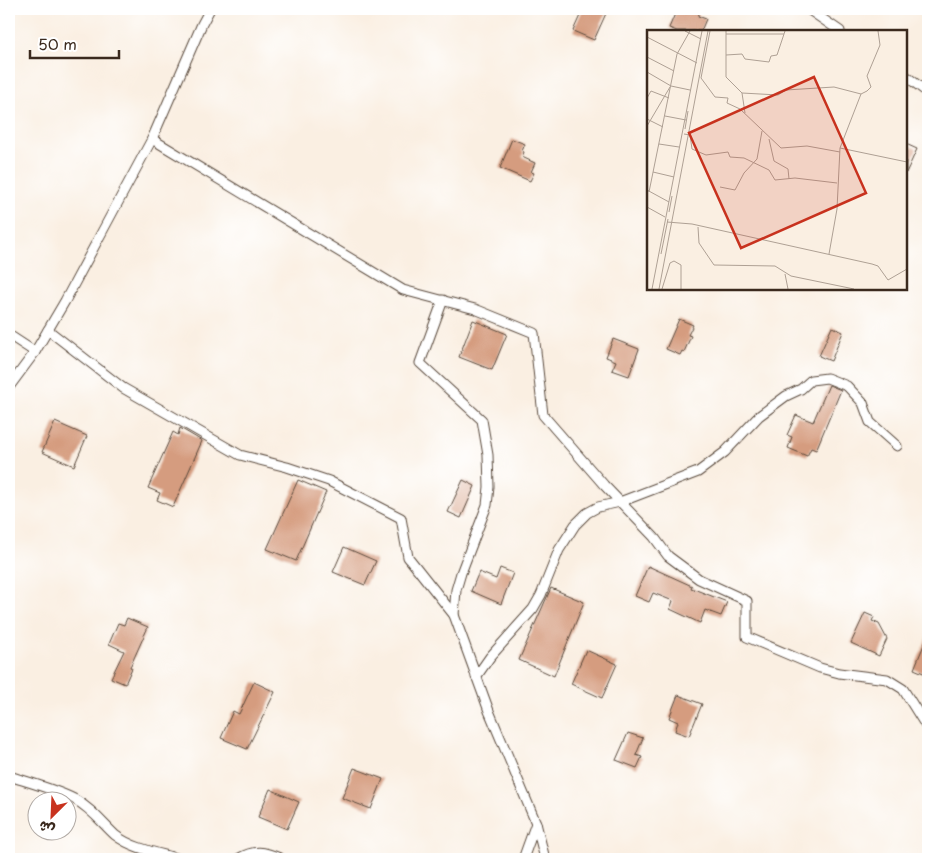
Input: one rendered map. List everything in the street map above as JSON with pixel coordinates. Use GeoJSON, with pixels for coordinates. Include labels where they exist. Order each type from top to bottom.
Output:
{"type":"FeatureCollection","features":[{"type":"Feature","properties":{"kind":"street"},"geometry":{"type":"LineString","coordinates":[[9,387],[35,352],[65,301],[152,139],[210,9]]}},
{"type":"Feature","properties":{"kind":"street"},"geometry":{"type":"LineString","coordinates":[[808,9],[839,30]]}},
{"type":"Feature","properties":{"kind":"street"},"geometry":{"type":"LineString","coordinates":[[907,77],[928,93]]}},
{"type":"Feature","properties":{"kind":"street"},"geometry":{"type":"LineString","coordinates":[[152,139],[403,290],[475,308],[534,333],[543,415],[642,524],[668,556],[699,579],[747,602],[747,637],[825,670],[887,679],[902,689],[928,729]]}},
{"type":"Feature","properties":{"kind":"street"},"geometry":{"type":"LineString","coordinates":[[443,300],[420,363],[482,420],[488,455],[489,487],[487,505],[460,573],[456,590],[454,615]]}},
{"type":"Feature","properties":{"kind":"street"},"geometry":{"type":"LineString","coordinates":[[48,330],[122,388],[240,454],[329,481],[401,518],[408,557],[454,615],[476,677],[536,823],[545,859]]}},
{"type":"Feature","properties":{"kind":"street"},"geometry":{"type":"LineString","coordinates":[[9,334],[35,352]]}},
{"type":"Feature","properties":{"kind":"street"},"geometry":{"type":"LineString","coordinates":[[476,677],[490,657],[533,609],[541,595],[559,550],[575,525],[587,513],[598,507],[620,502],[698,472],[726,452],[759,416],[786,396],[800,390],[811,380],[827,378],[846,386],[862,403],[870,422],[897,446]]}},
{"type":"Feature","properties":{"kind":"street"},"geometry":{"type":"LineString","coordinates":[[9,776],[74,799],[115,834],[131,844],[180,859]]}},
{"type":"Feature","properties":{"kind":"street"},"geometry":{"type":"LineString","coordinates":[[523,859],[536,823]]}},
{"type":"Feature","properties":{"kind":"street"},"geometry":{"type":"LineString","coordinates":[[238,859],[247,854],[259,852],[282,859]]}},
{"type":"Feature","properties":{"kind":"building"},"geometry":{"type":"Polygon","coordinates":[[[583,9],[608,9],[594,40],[573,31],[583,9]]]}},
{"type":"Feature","properties":{"kind":"building"},"geometry":{"type":"Polygon","coordinates":[[[677,9],[694,9],[700,12],[698,16],[706,19],[701,30],[674,30],[669,28],[677,9]]]}},
{"type":"Feature","properties":{"kind":"building"},"geometry":{"type":"Polygon","coordinates":[[[512,139],[525,144],[522,157],[535,163],[531,172],[534,173],[530,181],[500,168],[512,139]]]}},
{"type":"Feature","properties":{"kind":"building"},"geometry":{"type":"Polygon","coordinates":[[[907,144],[917,149],[907,171],[907,144]]]}},
{"type":"Feature","properties":{"kind":"building"},"geometry":{"type":"Polygon","coordinates":[[[679,319],[693,325],[688,335],[691,336],[684,352],[682,351],[680,355],[666,349],[679,319]]]}},
{"type":"Feature","properties":{"kind":"building"},"geometry":{"type":"Polygon","coordinates":[[[473,320],[507,334],[492,370],[459,357],[473,320]]]}},
{"type":"Feature","properties":{"kind":"building"},"geometry":{"type":"Polygon","coordinates":[[[832,327],[843,332],[831,361],[819,356],[832,327]]]}},
{"type":"Feature","properties":{"kind":"building"},"geometry":{"type":"Polygon","coordinates":[[[613,339],[639,349],[629,376],[612,370],[616,361],[606,357],[613,339]]]}},
{"type":"Feature","properties":{"kind":"building"},"geometry":{"type":"Polygon","coordinates":[[[829,385],[841,390],[816,450],[811,448],[807,456],[788,448],[792,437],[787,435],[796,415],[813,422],[829,385]]]}},
{"type":"Feature","properties":{"kind":"building"},"geometry":{"type":"Polygon","coordinates":[[[55,422],[87,436],[74,466],[42,452],[55,422]]]}},
{"type":"Feature","properties":{"kind":"building"},"geometry":{"type":"Polygon","coordinates":[[[180,428],[202,441],[173,507],[157,500],[160,493],[148,488],[173,432],[178,435],[180,428]]]}},
{"type":"Feature","properties":{"kind":"building"},"geometry":{"type":"Polygon","coordinates":[[[298,480],[326,492],[296,561],[267,549],[298,480]]]}},
{"type":"Feature","properties":{"kind":"building"},"geometry":{"type":"Polygon","coordinates":[[[463,480],[475,486],[461,518],[448,512],[463,480]]]}},
{"type":"Feature","properties":{"kind":"building"},"geometry":{"type":"Polygon","coordinates":[[[344,547],[376,561],[365,585],[333,572],[344,547]]]}},
{"type":"Feature","properties":{"kind":"building"},"geometry":{"type":"Polygon","coordinates":[[[648,566],[692,586],[691,588],[727,602],[721,616],[705,610],[700,623],[670,609],[673,601],[653,593],[649,602],[635,596],[648,566]]]}},
{"type":"Feature","properties":{"kind":"building"},"geometry":{"type":"Polygon","coordinates":[[[500,568],[513,573],[501,604],[471,591],[479,572],[496,579],[500,568]]]}},
{"type":"Feature","properties":{"kind":"building"},"geometry":{"type":"Polygon","coordinates":[[[551,588],[584,602],[554,676],[519,660],[551,588]]]}},
{"type":"Feature","properties":{"kind":"building"},"geometry":{"type":"Polygon","coordinates":[[[865,613],[874,617],[872,621],[879,624],[887,639],[879,656],[851,643],[865,613]]]}},
{"type":"Feature","properties":{"kind":"building"},"geometry":{"type":"Polygon","coordinates":[[[127,618],[148,627],[130,667],[132,668],[125,684],[111,678],[124,651],[109,644],[118,623],[124,625],[127,618]]]}},
{"type":"Feature","properties":{"kind":"building"},"geometry":{"type":"Polygon","coordinates":[[[928,635],[928,675],[914,669],[928,635]]]}},
{"type":"Feature","properties":{"kind":"building"},"geometry":{"type":"Polygon","coordinates":[[[586,650],[617,664],[602,698],[571,684],[586,650]]]}},
{"type":"Feature","properties":{"kind":"building"},"geometry":{"type":"Polygon","coordinates":[[[254,682],[275,692],[247,749],[221,738],[233,711],[239,714],[254,682]]]}},
{"type":"Feature","properties":{"kind":"building"},"geometry":{"type":"Polygon","coordinates":[[[678,695],[702,704],[689,736],[675,731],[678,722],[669,718],[678,695]]]}},
{"type":"Feature","properties":{"kind":"building"},"geometry":{"type":"Polygon","coordinates":[[[628,733],[643,738],[636,755],[642,757],[637,768],[616,760],[628,733]]]}},
{"type":"Feature","properties":{"kind":"building"},"geometry":{"type":"Polygon","coordinates":[[[354,768],[383,779],[371,809],[342,798],[354,768]]]}},
{"type":"Feature","properties":{"kind":"building"},"geometry":{"type":"Polygon","coordinates":[[[270,789],[299,802],[287,829],[258,817],[270,789]]]}}]}
